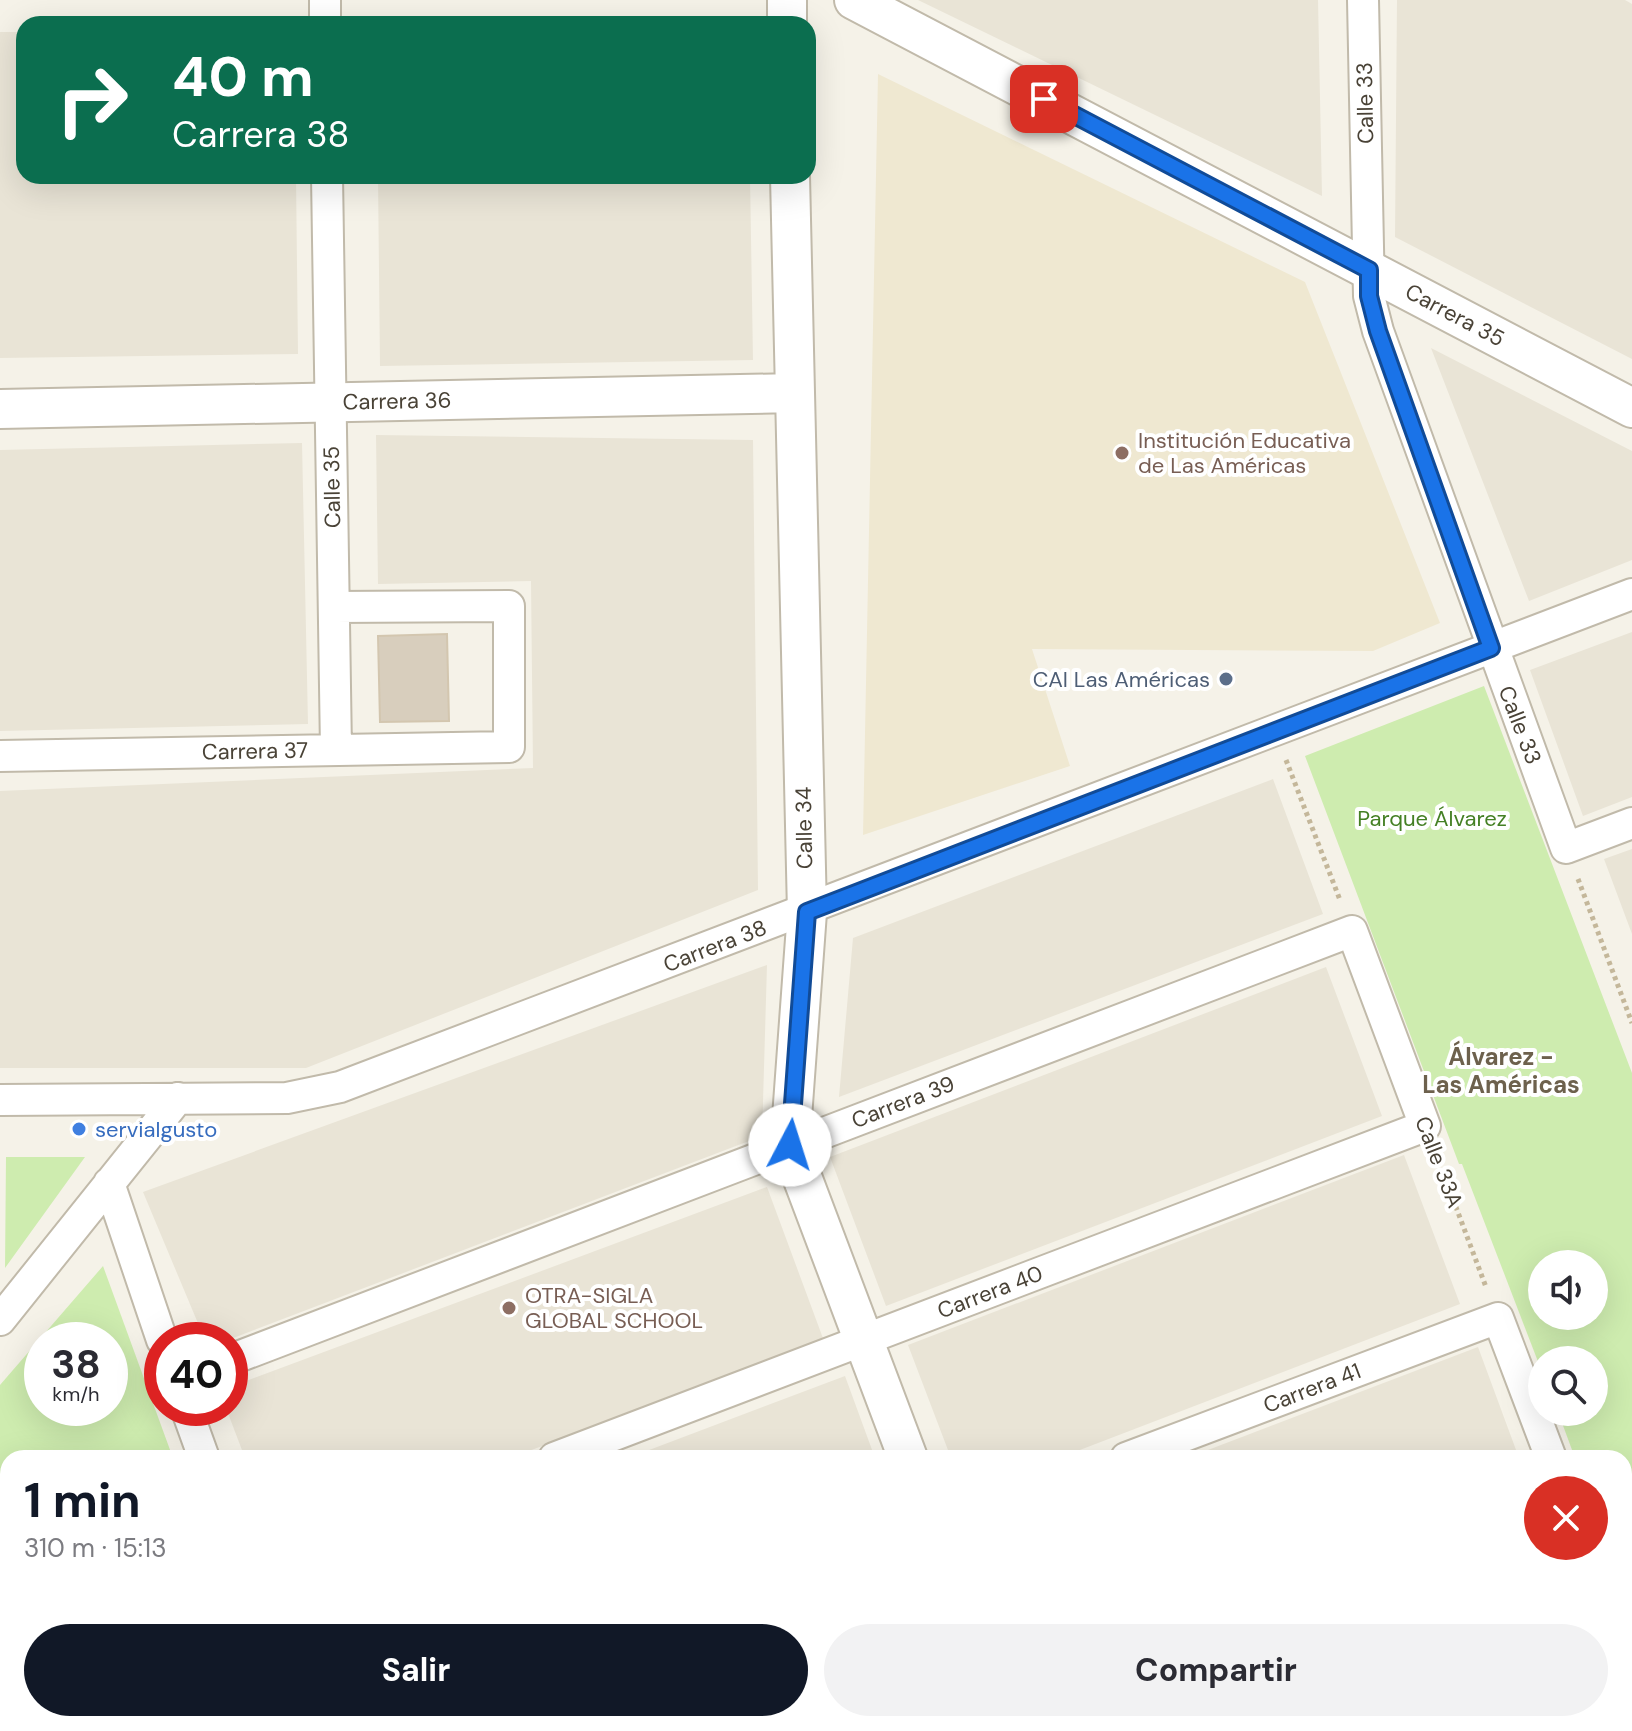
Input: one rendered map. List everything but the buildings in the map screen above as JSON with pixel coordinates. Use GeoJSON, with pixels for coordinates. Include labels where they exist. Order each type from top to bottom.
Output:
{"type":"FeatureCollection","features":[{"type":"Feature","properties":{"kind":"street","name":"Carrera 35"},"geometry":{"type":"LineString","coordinates":[[854,0],[1632,408]]}},
{"type":"Feature","properties":{"kind":"street","name":"Calle 33"},"geometry":{"type":"LineString","coordinates":[[1363,0],[1369,296],[1378,331],[1491,648],[1566,848]]}},
{"type":"Feature","properties":{"kind":"street","name":"Calle 35"},"geometry":{"type":"LineString","coordinates":[[327,184],[336,750]]}},
{"type":"Feature","properties":{"kind":"street","name":"Calle 34"},"geometry":{"type":"LineString","coordinates":[[790,184],[807,912],[790,1145],[905,1450]]}},
{"type":"Feature","properties":{"kind":"street","name":"Carrera 36"},"geometry":{"type":"LineString","coordinates":[[0,409],[795,393]]}},
{"type":"Feature","properties":{"kind":"street","name":"Carrera 38"},"geometry":{"type":"LineString","coordinates":[[0,1100],[316,1094],[807,912],[1632,594]]}},
{"type":"Feature","properties":{"kind":"street","name":"Carrera 37"},"geometry":{"type":"LineString","coordinates":[[0,756],[509,747],[509,606],[334,607]]}},
{"type":"Feature","properties":{"kind":"street"},"geometry":{"type":"LineString","coordinates":[[1566,848],[1632,823]]}},
{"type":"Feature","properties":{"kind":"street","name":"Calle 33A"},"geometry":{"type":"LineString","coordinates":[[1352,931],[1425,1126]]}},
{"type":"Feature","properties":{"kind":"street","name":"Carrera 39"},"geometry":{"type":"LineString","coordinates":[[248,1353],[1352,931]]}},
{"type":"Feature","properties":{"kind":"street"},"geometry":{"type":"LineString","coordinates":[[0,1320],[178,1098]]}},
{"type":"Feature","properties":{"kind":"street","name":"Carrera 40"},"geometry":{"type":"LineString","coordinates":[[575,1450],[1425,1126]]}},
{"type":"Feature","properties":{"kind":"street"},"geometry":{"type":"LineString","coordinates":[[109,1183],[156,1322]]}},
{"type":"Feature","properties":{"kind":"street"},"geometry":{"type":"LineString","coordinates":[[1498,1318],[1548,1450]]}},
{"type":"Feature","properties":{"kind":"street","name":"Carrera 41"},"geometry":{"type":"LineString","coordinates":[[1147,1450],[1498,1318]]}},
{"type":"Feature","properties":{"kind":"street"},"geometry":{"type":"LineString","coordinates":[[192,1426],[201,1450]]}},
{"type":"Feature","properties":{"kind":"path"},"geometry":{"type":"LineString","coordinates":[[1275,731],[1352,931]]}},
{"type":"Feature","properties":{"kind":"path"},"geometry":{"type":"LineString","coordinates":[[1566,848],[1632,1023]]}},
{"type":"Feature","properties":{"kind":"path","name":"Calle 33A"},"geometry":{"type":"LineString","coordinates":[[1425,1126],[1498,1318]]}},
{"type":"Feature","properties":{"kind":"shaded area"},"geometry":{"type":"Polygon","coordinates":[[[918,0],[1318,0],[1322,196],[918,0]]]}},
{"type":"Feature","properties":{"kind":"shaded area"},"geometry":{"type":"Polygon","coordinates":[[[1397,0],[1625,0],[1632,4],[1632,359],[1395,237],[1397,0]]]}},
{"type":"Feature","properties":{"kind":"shaded area"},"geometry":{"type":"Polygon","coordinates":[[[0,32],[16,32],[16,184],[296,184],[298,354],[0,358],[0,32]]]}},
{"type":"Feature","properties":{"kind":"shaded area","name":"Institución Educativa de Las Américas"},"geometry":{"type":"Polygon","coordinates":[[[878,74],[1305,282],[1440,623],[1373,651],[1032,649],[1070,766],[863,835],[878,74]]]}},
{"type":"Feature","properties":{"kind":"shaded area"},"geometry":{"type":"Polygon","coordinates":[[[378,184],[750,184],[753,360],[380,366],[378,184]]]}},
{"type":"Feature","properties":{"kind":"shaded area"},"geometry":{"type":"Polygon","coordinates":[[[1431,348],[1632,451],[1632,560],[1529,601],[1431,348]]]}},
{"type":"Feature","properties":{"kind":"shaded area"},"geometry":{"type":"Polygon","coordinates":[[[376,435],[753,440],[758,890],[306,1068],[0,1068],[0,791],[533,768],[531,581],[378,584],[376,435]]]}},
{"type":"Feature","properties":{"kind":"shaded area"},"geometry":{"type":"Polygon","coordinates":[[[302,443],[308,724],[0,731],[0,450],[302,443]]]}},
{"type":"Feature","properties":{"kind":"shaded area"},"geometry":{"type":"Polygon","coordinates":[[[1632,632],[1632,797],[1583,816],[1530,670],[1632,632]]]}},
{"type":"Feature","properties":{"kind":"shaded area"},"geometry":{"type":"Polygon","coordinates":[[[1273,779],[1323,914],[839,1097],[853,938],[1273,779]]]}},
{"type":"Feature","properties":{"kind":"shaded area"},"geometry":{"type":"Polygon","coordinates":[[[1632,849],[1632,934],[1604,859],[1632,849]]]}},
{"type":"Feature","properties":{"kind":"shaded area"},"geometry":{"type":"Polygon","coordinates":[[[767,965],[762,1136],[248,1332],[248,1322],[197,1322],[143,1192],[767,965]]]}},
{"type":"Feature","properties":{"kind":"shaded area"},"geometry":{"type":"Polygon","coordinates":[[[1326,967],[1382,1116],[886,1306],[830,1157],[1326,967]]]}},
{"type":"Feature","properties":{"kind":"shaded area"},"geometry":{"type":"Polygon","coordinates":[[[1404,1155],[1460,1304],[1080,1450],[948,1450],[908,1345],[1404,1155]]]}},
{"type":"Feature","properties":{"kind":"shaded area"},"geometry":{"type":"Polygon","coordinates":[[[767,1187],[824,1341],[531,1450],[242,1450],[233,1426],[248,1426],[248,1380],[767,1187]]]}},
{"type":"Feature","properties":{"kind":"shaded area"},"geometry":{"type":"Polygon","coordinates":[[[1478,1347],[1516,1450],[1208,1450],[1478,1347]]]}},
{"type":"Feature","properties":{"kind":"shaded area"},"geometry":{"type":"Polygon","coordinates":[[[845,1376],[872,1450],[649,1450],[845,1376]]]}},
{"type":"Feature","properties":{"kind":"green space","name":"Parque Álvarez"},"geometry":{"type":"Polygon","coordinates":[[[1484,686],[1632,1073],[1632,1450],[1572,1450],[1563,1426],[1608,1426],[1608,1346],[1532,1346],[1462,1164],[1459,1164],[1305,756],[1484,686]]]}},
{"type":"Feature","properties":{"kind":"green space"},"geometry":{"type":"Polygon","coordinates":[[[6,1157],[85,1157],[5,1268],[6,1157]]]}},
{"type":"Feature","properties":{"kind":"green space"},"geometry":{"type":"Polygon","coordinates":[[[103,1266],[123,1322],[55,1322],[103,1266]]]}},
{"type":"Feature","properties":{"kind":"green space"},"geometry":{"type":"Polygon","coordinates":[[[128,1335],[144,1378],[144,1426],[161,1426],[170,1450],[0,1450],[0,1385],[24,1357],[24,1426],[128,1426],[128,1335]]]}},
{"type":"Feature","properties":{"kind":"place","name":"Institución Educativa de Las Américas"},"geometry":{"type":"Point","coordinates":[1122,453]}},
{"type":"Feature","properties":{"kind":"place","name":"CAI Las Américas"},"geometry":{"type":"Point","coordinates":[1226,679]}},
{"type":"Feature","properties":{"kind":"place","name":"servialgusto"},"geometry":{"type":"Point","coordinates":[79,1129]}},
{"type":"Feature","properties":{"kind":"place","name":"OTRA-SIGLA GLOBAL SCHOOL"},"geometry":{"type":"Point","coordinates":[509,1308]}},
{"type":"Feature","properties":{"kind":"district","name":"Álvarez - Las Américas"},"geometry":{"type":"Point","coordinates":[1501,1070]}},
{"type":"Feature","properties":{"kind":"route"},"geometry":{"type":"LineString","coordinates":[[790,1145],[807,912],[1491,648],[1378,331],[1369,296],[1369,270],[1044,99]]}}]}
